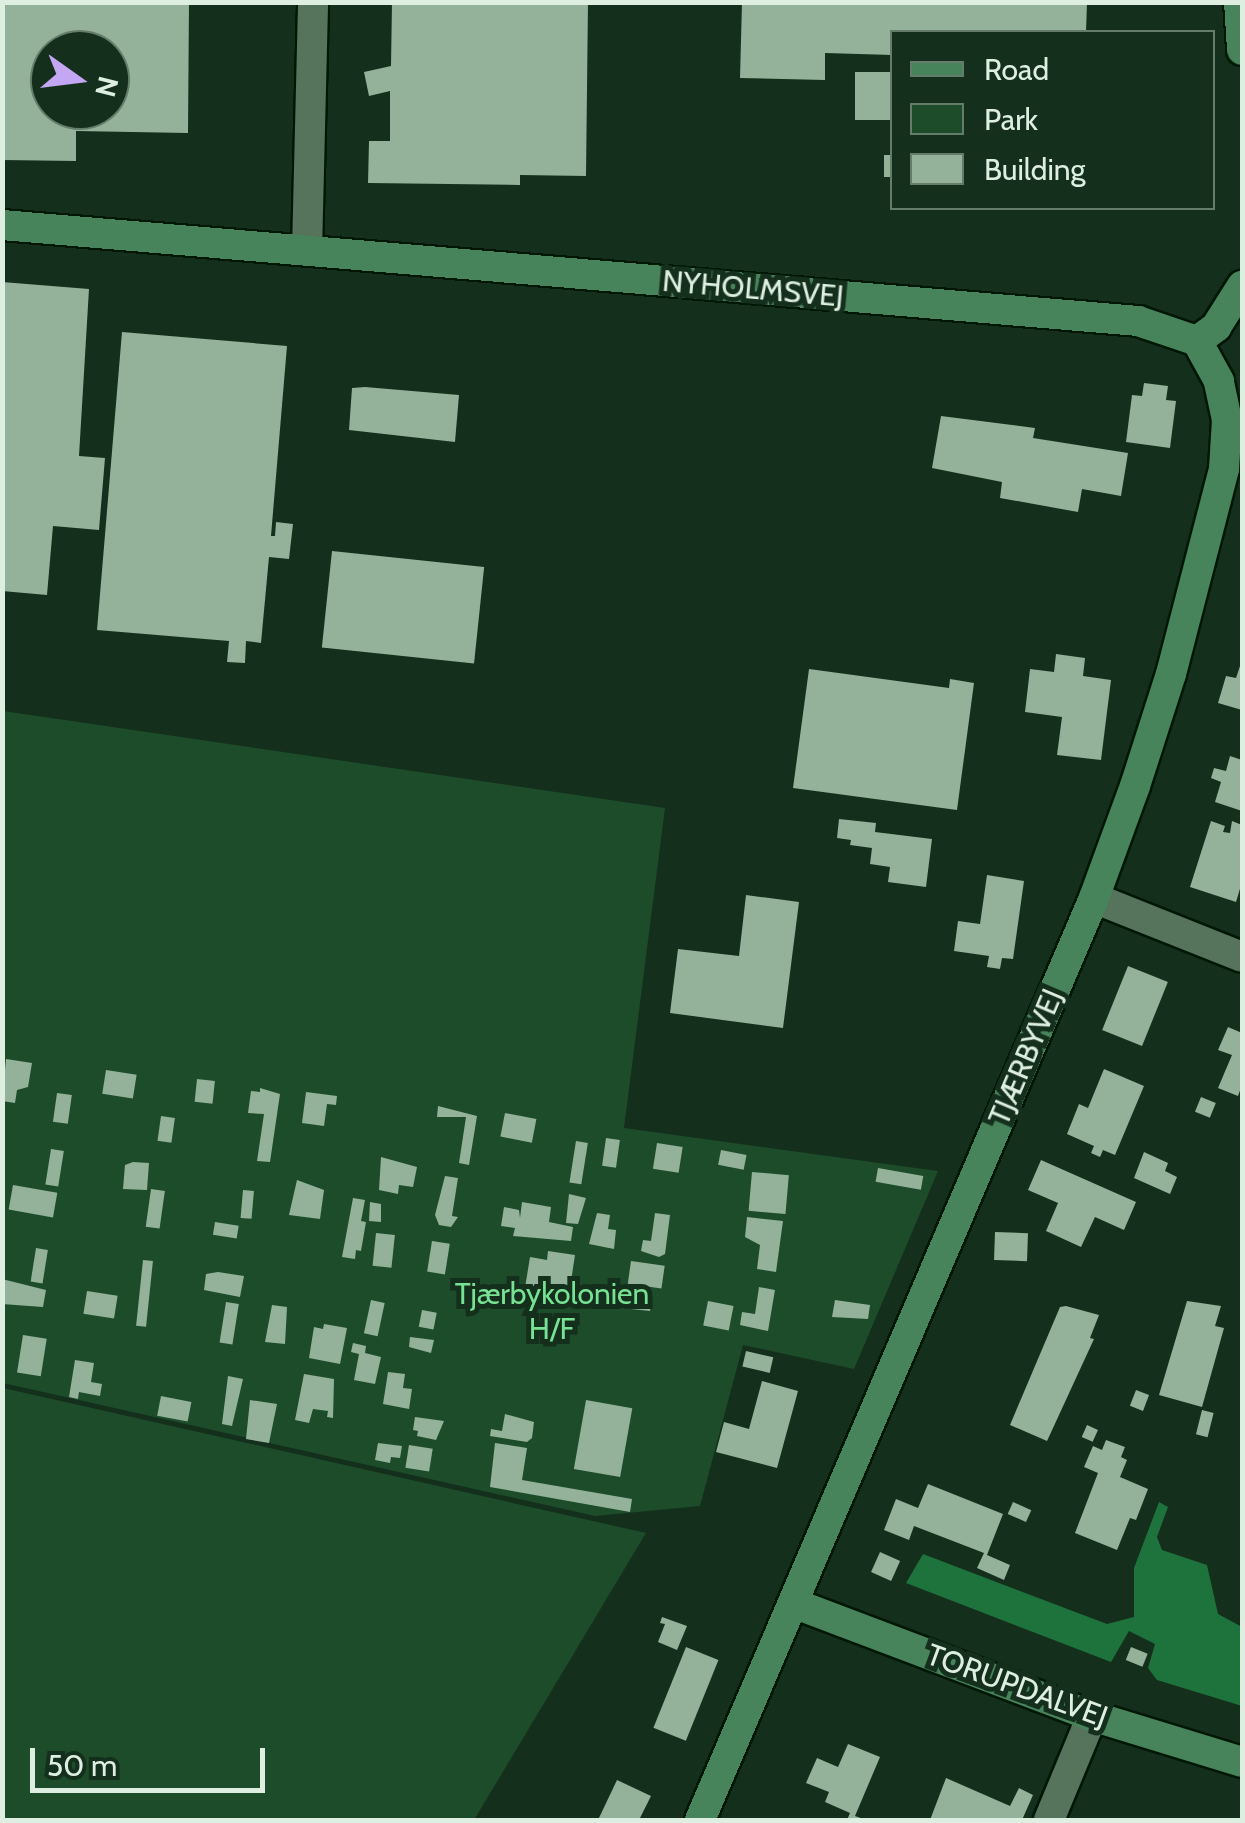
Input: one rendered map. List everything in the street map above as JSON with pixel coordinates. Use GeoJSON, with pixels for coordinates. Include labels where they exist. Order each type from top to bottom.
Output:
{"type":"FeatureCollection","features":[{"type":"Feature","properties":{"kind":"street"},"geometry":{"type":"LineString","coordinates":[[307,250],[313,2]]}},
{"type":"Feature","properties":{"kind":"street"},"geometry":{"type":"LineString","coordinates":[[1238,2],[1242,50]]}},
{"type":"Feature","properties":{"kind":"street","name":"NYHOLMSVEJ"},"geometry":{"type":"LineString","coordinates":[[2,224],[1138,321],[1197,340]]}},
{"type":"Feature","properties":{"kind":"street"},"geometry":{"type":"LineString","coordinates":[[1197,340],[1216,327],[1242,286]]}},
{"type":"Feature","properties":{"kind":"street","name":"TJÆRBYVEJ"},"geometry":{"type":"LineString","coordinates":[[700,1820],[1094,898],[1172,674],[1224,468],[1227,420],[1219,381],[1197,340]]}},
{"type":"Feature","properties":{"kind":"street"},"geometry":{"type":"LineString","coordinates":[[1094,898],[1242,957]]}},
{"type":"Feature","properties":{"kind":"street","name":"TORUPDALVEJ"},"geometry":{"type":"LineString","coordinates":[[793,1603],[1092,1716],[1242,1762]]}},
{"type":"Feature","properties":{"kind":"street"},"geometry":{"type":"LineString","coordinates":[[1049,1820],[1092,1716]]}},
{"type":"Feature","properties":{"kind":"green space","name":"Tjærbykolonien H/F"},"geometry":{"type":"Polygon","coordinates":[[[3,711],[665,808],[624,1128],[938,1171],[854,1369],[743,1345],[700,1506],[595,1516],[3,1383],[3,711]]]}},
{"type":"Feature","properties":{"kind":"green space"},"geometry":{"type":"Polygon","coordinates":[[[3,1388],[646,1533],[474,1820],[3,1820],[3,1388]]]}},
{"type":"Feature","properties":{"kind":"green space"},"geometry":{"type":"Polygon","coordinates":[[[1159,1502],[1168,1507],[1157,1537],[1162,1550],[1207,1565],[1218,1614],[1242,1627],[1242,1706],[1157,1680],[1148,1668],[1155,1644],[1129,1631],[1111,1662],[906,1583],[923,1554],[1107,1624],[1134,1617],[1134,1568],[1159,1502]]]}},
{"type":"Feature","properties":{"kind":"building"},"geometry":{"type":"Polygon","coordinates":[[[3,2],[189,2],[188,133],[76,131],[76,161],[2,160],[3,2]]]}},
{"type":"Feature","properties":{"kind":"building"},"geometry":{"type":"Polygon","coordinates":[[[392,2],[588,2],[586,176],[520,175],[520,185],[368,183],[369,141],[390,141],[390,91],[369,96],[364,72],[391,66],[392,2]]]}},
{"type":"Feature","properties":{"kind":"building"},"geometry":{"type":"Polygon","coordinates":[[[742,2],[1087,2],[1086,30],[890,30],[890,55],[825,53],[825,80],[740,78],[742,2]]]}},
{"type":"Feature","properties":{"kind":"building"},"geometry":{"type":"Polygon","coordinates":[[[855,72],[890,72],[890,120],[855,120],[855,72]]]}},
{"type":"Feature","properties":{"kind":"building"},"geometry":{"type":"Polygon","coordinates":[[[884,155],[890,155],[890,177],[884,177],[884,155]]]}},
{"type":"Feature","properties":{"kind":"building"},"geometry":{"type":"Polygon","coordinates":[[[2,282],[89,289],[79,456],[105,458],[99,530],[53,526],[47,595],[2,591],[2,282]]]}},
{"type":"Feature","properties":{"kind":"building"},"geometry":{"type":"Polygon","coordinates":[[[122,332],[287,346],[271,536],[275,536],[276,522],[293,524],[289,559],[269,557],[261,643],[246,641],[245,663],[227,662],[229,641],[97,630],[122,332]]]}},
{"type":"Feature","properties":{"kind":"building"},"geometry":{"type":"Polygon","coordinates":[[[1144,383],[1168,386],[1166,400],[1176,401],[1170,448],[1126,442],[1132,395],[1142,396],[1144,383]]]}},
{"type":"Feature","properties":{"kind":"building"},"geometry":{"type":"Polygon","coordinates":[[[352,388],[459,395],[455,442],[349,430],[352,388]]]}},
{"type":"Feature","properties":{"kind":"building"},"geometry":{"type":"Polygon","coordinates":[[[941,416],[1035,428],[1033,438],[1128,453],[1121,496],[1082,489],[1078,512],[1000,498],[1002,482],[932,468],[941,416]]]}},
{"type":"Feature","properties":{"kind":"building"},"geometry":{"type":"Polygon","coordinates":[[[332,551],[484,567],[474,663],[322,647],[332,551]]]}},
{"type":"Feature","properties":{"kind":"building"},"geometry":{"type":"Polygon","coordinates":[[[1056,654],[1085,658],[1083,676],[1111,680],[1101,760],[1057,755],[1062,717],[1025,712],[1030,669],[1054,672],[1056,654]]]}},
{"type":"Feature","properties":{"kind":"building"},"geometry":{"type":"Polygon","coordinates":[[[1242,660],[1242,710],[1218,703],[1226,676],[1236,678],[1242,660]]]}},
{"type":"Feature","properties":{"kind":"building"},"geometry":{"type":"Polygon","coordinates":[[[809,669],[949,688],[950,679],[974,683],[957,810],[793,788],[809,669]]]}},
{"type":"Feature","properties":{"kind":"building"},"geometry":{"type":"Polygon","coordinates":[[[1230,756],[1242,760],[1242,811],[1215,802],[1221,782],[1211,778],[1214,768],[1226,771],[1230,756]]]}},
{"type":"Feature","properties":{"kind":"building"},"geometry":{"type":"Polygon","coordinates":[[[839,819],[876,823],[875,832],[932,839],[926,887],[888,882],[890,867],[870,864],[872,848],[850,845],[851,840],[837,838],[839,819]]]}},
{"type":"Feature","properties":{"kind":"building"},"geometry":{"type":"Polygon","coordinates":[[[1211,821],[1225,826],[1223,832],[1230,833],[1232,821],[1242,825],[1242,882],[1236,902],[1190,887],[1211,821]]]}},
{"type":"Feature","properties":{"kind":"building"},"geometry":{"type":"Polygon","coordinates":[[[987,875],[1024,881],[1013,959],[1002,958],[1000,969],[987,967],[989,956],[954,951],[958,921],[980,924],[987,875]]]}},
{"type":"Feature","properties":{"kind":"building"},"geometry":{"type":"Polygon","coordinates":[[[746,895],[799,902],[783,1028],[670,1013],[678,949],[739,956],[746,895]]]}},
{"type":"Feature","properties":{"kind":"building"},"geometry":{"type":"Polygon","coordinates":[[[1128,966],[1168,982],[1142,1046],[1102,1030],[1128,966]]]}},
{"type":"Feature","properties":{"kind":"building"},"geometry":{"type":"Polygon","coordinates":[[[1228,1027],[1242,1033],[1242,1085],[1238,1096],[1218,1088],[1232,1055],[1218,1050],[1228,1027]]]}},
{"type":"Feature","properties":{"kind":"building"},"geometry":{"type":"Polygon","coordinates":[[[6,1059],[32,1063],[28,1087],[17,1090],[15,1103],[2,1101],[6,1059]]]}},
{"type":"Feature","properties":{"kind":"building"},"geometry":{"type":"Polygon","coordinates":[[[1104,1069],[1144,1086],[1115,1155],[1103,1150],[1100,1157],[1091,1153],[1094,1146],[1067,1134],[1079,1104],[1088,1108],[1104,1069]]]}},
{"type":"Feature","properties":{"kind":"building"},"geometry":{"type":"Polygon","coordinates":[[[106,1070],[137,1075],[133,1099],[102,1094],[106,1070]]]}},
{"type":"Feature","properties":{"kind":"building"},"geometry":{"type":"Polygon","coordinates":[[[197,1079],[215,1081],[212,1104],[195,1102],[197,1079]]]}},
{"type":"Feature","properties":{"kind":"building"},"geometry":{"type":"Polygon","coordinates":[[[260,1088],[280,1094],[270,1162],[257,1161],[264,1114],[248,1113],[251,1091],[260,1092],[260,1088]]]}},
{"type":"Feature","properties":{"kind":"building"},"geometry":{"type":"Polygon","coordinates":[[[306,1092],[337,1096],[336,1105],[327,1104],[324,1126],[302,1123],[306,1092]]]}},
{"type":"Feature","properties":{"kind":"building"},"geometry":{"type":"Polygon","coordinates":[[[57,1093],[72,1095],[68,1124],[53,1122],[57,1093]]]}},
{"type":"Feature","properties":{"kind":"building"},"geometry":{"type":"Polygon","coordinates":[[[1201,1097],[1216,1103],[1210,1118],[1195,1112],[1201,1097]]]}},
{"type":"Feature","properties":{"kind":"building"},"geometry":{"type":"Polygon","coordinates":[[[438,1106],[477,1116],[469,1165],[459,1163],[466,1117],[437,1117],[438,1106]]]}},
{"type":"Feature","properties":{"kind":"building"},"geometry":{"type":"Polygon","coordinates":[[[505,1113],[536,1119],[532,1143],[500,1137],[505,1113]]]}},
{"type":"Feature","properties":{"kind":"building"},"geometry":{"type":"Polygon","coordinates":[[[161,1116],[175,1118],[171,1143],[158,1141],[161,1116]]]}},
{"type":"Feature","properties":{"kind":"building"},"geometry":{"type":"Polygon","coordinates":[[[606,1138],[620,1140],[616,1168],[602,1166],[606,1138]]]}},
{"type":"Feature","properties":{"kind":"building"},"geometry":{"type":"Polygon","coordinates":[[[576,1141],[588,1143],[581,1184],[569,1182],[576,1141]]]}},
{"type":"Feature","properties":{"kind":"building"},"geometry":{"type":"Polygon","coordinates":[[[657,1143],[683,1147],[679,1173],[653,1169],[657,1143]]]}},
{"type":"Feature","properties":{"kind":"building"},"geometry":{"type":"Polygon","coordinates":[[[51,1149],[64,1151],[58,1187],[45,1185],[51,1149]]]}},
{"type":"Feature","properties":{"kind":"building"},"geometry":{"type":"Polygon","coordinates":[[[721,1150],[747,1155],[744,1170],[718,1165],[721,1150]]]}},
{"type":"Feature","properties":{"kind":"building"},"geometry":{"type":"Polygon","coordinates":[[[1144,1152],[1168,1163],[1165,1171],[1177,1177],[1170,1194],[1134,1178],[1144,1152]]]}},
{"type":"Feature","properties":{"kind":"building"},"geometry":{"type":"Polygon","coordinates":[[[381,1157],[417,1167],[413,1187],[399,1185],[398,1194],[379,1190],[381,1157]]]}},
{"type":"Feature","properties":{"kind":"building"},"geometry":{"type":"Polygon","coordinates":[[[1041,1160],[1136,1202],[1124,1230],[1095,1217],[1081,1247],[1046,1231],[1058,1203],[1028,1190],[1041,1160]]]}},
{"type":"Feature","properties":{"kind":"building"},"geometry":{"type":"Polygon","coordinates":[[[149,1163],[147,1190],[123,1189],[125,1165],[149,1163]]]}},
{"type":"Feature","properties":{"kind":"building"},"geometry":{"type":"Polygon","coordinates":[[[878,1168],[923,1176],[921,1190],[876,1182],[878,1168]]]}},
{"type":"Feature","properties":{"kind":"building"},"geometry":{"type":"Polygon","coordinates":[[[752,1172],[789,1175],[785,1214],[749,1211],[752,1172]]]}},
{"type":"Feature","properties":{"kind":"building"},"geometry":{"type":"Polygon","coordinates":[[[445,1176],[458,1178],[452,1216],[458,1217],[451,1227],[439,1225],[435,1215],[445,1176]]]}},
{"type":"Feature","properties":{"kind":"building"},"geometry":{"type":"Polygon","coordinates":[[[297,1180],[324,1190],[320,1219],[289,1215],[297,1180]]]}},
{"type":"Feature","properties":{"kind":"building"},"geometry":{"type":"Polygon","coordinates":[[[13,1185],[57,1193],[53,1217],[9,1210],[13,1185]]]}},
{"type":"Feature","properties":{"kind":"building"},"geometry":{"type":"Polygon","coordinates":[[[151,1189],[165,1191],[160,1229],[146,1227],[151,1189]]]}},
{"type":"Feature","properties":{"kind":"building"},"geometry":{"type":"Polygon","coordinates":[[[243,1190],[254,1191],[252,1219],[241,1218],[243,1190]]]}},
{"type":"Feature","properties":{"kind":"building"},"geometry":{"type":"Polygon","coordinates":[[[569,1194],[586,1198],[578,1224],[566,1223],[569,1194]]]}},
{"type":"Feature","properties":{"kind":"building"},"geometry":{"type":"Polygon","coordinates":[[[353,1198],[365,1200],[361,1221],[366,1222],[361,1251],[356,1250],[355,1259],[342,1257],[353,1198]]]}},
{"type":"Feature","properties":{"kind":"building"},"geometry":{"type":"Polygon","coordinates":[[[370,1202],[381,1204],[381,1222],[369,1221],[370,1202]]]}},
{"type":"Feature","properties":{"kind":"building"},"geometry":{"type":"Polygon","coordinates":[[[522,1202],[551,1207],[549,1222],[573,1227],[571,1241],[513,1236],[515,1228],[501,1226],[504,1207],[519,1210],[520,1218],[522,1202]]]}},
{"type":"Feature","properties":{"kind":"building"},"geometry":{"type":"Polygon","coordinates":[[[597,1213],[610,1215],[608,1229],[616,1230],[614,1249],[589,1244],[597,1213]]]}},
{"type":"Feature","properties":{"kind":"building"},"geometry":{"type":"Polygon","coordinates":[[[655,1213],[670,1215],[665,1254],[659,1257],[641,1251],[643,1240],[651,1241],[655,1213]]]}},
{"type":"Feature","properties":{"kind":"building"},"geometry":{"type":"Polygon","coordinates":[[[747,1217],[783,1221],[776,1272],[757,1269],[760,1245],[745,1237],[747,1217]]]}},
{"type":"Feature","properties":{"kind":"building"},"geometry":{"type":"Polygon","coordinates":[[[215,1222],[239,1226],[237,1239],[213,1235],[215,1222]]]}},
{"type":"Feature","properties":{"kind":"building"},"geometry":{"type":"Polygon","coordinates":[[[995,1232],[1028,1233],[1027,1261],[994,1260],[995,1232]]]}},
{"type":"Feature","properties":{"kind":"building"},"geometry":{"type":"Polygon","coordinates":[[[376,1233],[395,1235],[391,1268],[373,1266],[376,1233]]]}},
{"type":"Feature","properties":{"kind":"building"},"geometry":{"type":"Polygon","coordinates":[[[432,1241],[450,1244],[445,1274],[427,1272],[432,1241]]]}},
{"type":"Feature","properties":{"kind":"building"},"geometry":{"type":"Polygon","coordinates":[[[36,1248],[48,1250],[43,1283],[31,1282],[36,1248]]]}},
{"type":"Feature","properties":{"kind":"building"},"geometry":{"type":"Polygon","coordinates":[[[548,1251],[575,1255],[568,1301],[524,1294],[530,1257],[547,1260],[548,1251]]]}},
{"type":"Feature","properties":{"kind":"building"},"geometry":{"type":"Polygon","coordinates":[[[143,1260],[153,1261],[146,1327],[136,1326],[143,1260]]]}},
{"type":"Feature","properties":{"kind":"building"},"geometry":{"type":"Polygon","coordinates":[[[631,1261],[665,1266],[661,1289],[628,1284],[631,1261]]]}},
{"type":"Feature","properties":{"kind":"building"},"geometry":{"type":"Polygon","coordinates":[[[206,1274],[244,1276],[240,1297],[204,1290],[206,1274]]]}},
{"type":"Feature","properties":{"kind":"building"},"geometry":{"type":"Polygon","coordinates":[[[2,1279],[46,1290],[43,1307],[2,1304],[2,1279]]]}},
{"type":"Feature","properties":{"kind":"building"},"geometry":{"type":"Polygon","coordinates":[[[759,1287],[775,1290],[768,1331],[740,1325],[742,1312],[755,1314],[759,1287]]]}},
{"type":"Feature","properties":{"kind":"building"},"geometry":{"type":"Polygon","coordinates":[[[87,1291],[118,1296],[114,1319],[83,1314],[87,1291]]]}},
{"type":"Feature","properties":{"kind":"building"},"geometry":{"type":"Polygon","coordinates":[[[623,1291],[652,1294],[650,1311],[621,1308],[623,1291]]]}},
{"type":"Feature","properties":{"kind":"building"},"geometry":{"type":"Polygon","coordinates":[[[371,1300],[385,1303],[378,1336],[364,1333],[371,1300]]]}},
{"type":"Feature","properties":{"kind":"building"},"geometry":{"type":"Polygon","coordinates":[[[835,1300],[870,1305],[868,1319],[832,1317],[835,1300]]]}},
{"type":"Feature","properties":{"kind":"building"},"geometry":{"type":"Polygon","coordinates":[[[708,1301],[734,1306],[729,1331],[703,1326],[708,1301]]]}},
{"type":"Feature","properties":{"kind":"building"},"geometry":{"type":"Polygon","coordinates":[[[1187,1301],[1221,1306],[1215,1326],[1224,1328],[1202,1407],[1159,1395],[1187,1301]]]}},
{"type":"Feature","properties":{"kind":"building"},"geometry":{"type":"Polygon","coordinates":[[[226,1302],[239,1304],[232,1345],[220,1342],[226,1302]]]}},
{"type":"Feature","properties":{"kind":"building"},"geometry":{"type":"Polygon","coordinates":[[[272,1305],[287,1307],[285,1344],[265,1342],[272,1305]]]}},
{"type":"Feature","properties":{"kind":"building"},"geometry":{"type":"Polygon","coordinates":[[[1060,1307],[1099,1315],[1090,1338],[1094,1339],[1047,1441],[1010,1425],[1060,1307]]]}},
{"type":"Feature","properties":{"kind":"building"},"geometry":{"type":"Polygon","coordinates":[[[422,1310],[437,1313],[433,1330],[419,1327],[422,1310]]]}},
{"type":"Feature","properties":{"kind":"building"},"geometry":{"type":"Polygon","coordinates":[[[324,1324],[347,1328],[340,1364],[309,1358],[314,1327],[323,1329],[324,1324]]]}},
{"type":"Feature","properties":{"kind":"building"},"geometry":{"type":"Polygon","coordinates":[[[23,1335],[47,1339],[41,1376],[17,1373],[23,1335]]]}},
{"type":"Feature","properties":{"kind":"building"},"geometry":{"type":"Polygon","coordinates":[[[410,1337],[434,1340],[431,1353],[409,1347],[410,1337]]]}},
{"type":"Feature","properties":{"kind":"building"},"geometry":{"type":"Polygon","coordinates":[[[353,1343],[366,1346],[365,1353],[381,1357],[375,1384],[354,1380],[359,1354],[351,1352],[353,1343]]]}},
{"type":"Feature","properties":{"kind":"building"},"geometry":{"type":"Polygon","coordinates":[[[746,1351],[773,1357],[770,1373],[742,1367],[746,1351]]]}},
{"type":"Feature","properties":{"kind":"building"},"geometry":{"type":"Polygon","coordinates":[[[75,1360],[94,1363],[91,1382],[102,1384],[100,1396],[79,1392],[78,1399],[69,1397],[75,1360]]]}},
{"type":"Feature","properties":{"kind":"building"},"geometry":{"type":"Polygon","coordinates":[[[388,1372],[405,1374],[403,1388],[412,1389],[409,1409],[383,1404],[388,1372]]]}},
{"type":"Feature","properties":{"kind":"building"},"geometry":{"type":"Polygon","coordinates":[[[304,1374],[334,1379],[333,1418],[327,1417],[328,1411],[313,1409],[309,1423],[295,1420],[304,1374]]]}},
{"type":"Feature","properties":{"kind":"building"},"geometry":{"type":"Polygon","coordinates":[[[228,1376],[243,1379],[232,1426],[222,1424],[228,1376]]]}},
{"type":"Feature","properties":{"kind":"building"},"geometry":{"type":"Polygon","coordinates":[[[762,1381],[798,1391],[777,1468],[716,1452],[724,1422],[749,1429],[762,1381]]]}},
{"type":"Feature","properties":{"kind":"building"},"geometry":{"type":"Polygon","coordinates":[[[1136,1390],[1149,1395],[1143,1411],[1130,1406],[1136,1390]]]}},
{"type":"Feature","properties":{"kind":"building"},"geometry":{"type":"Polygon","coordinates":[[[161,1396],[191,1402],[188,1422],[157,1416],[161,1396]]]}},
{"type":"Feature","properties":{"kind":"building"},"geometry":{"type":"Polygon","coordinates":[[[250,1400],[277,1404],[269,1443],[246,1439],[250,1400]]]}},
{"type":"Feature","properties":{"kind":"building"},"geometry":{"type":"Polygon","coordinates":[[[586,1400],[632,1408],[620,1477],[574,1469],[586,1400]]]}},
{"type":"Feature","properties":{"kind":"building"},"geometry":{"type":"Polygon","coordinates":[[[1202,1410],[1214,1413],[1208,1437],[1196,1434],[1202,1410]]]}},
{"type":"Feature","properties":{"kind":"building"},"geometry":{"type":"Polygon","coordinates":[[[505,1414],[534,1422],[532,1438],[527,1442],[490,1436],[491,1429],[502,1431],[505,1414]]]}},
{"type":"Feature","properties":{"kind":"building"},"geometry":{"type":"Polygon","coordinates":[[[415,1417],[444,1421],[436,1440],[417,1436],[418,1431],[413,1430],[415,1417]]]}},
{"type":"Feature","properties":{"kind":"building"},"geometry":{"type":"Polygon","coordinates":[[[1087,1425],[1098,1430],[1093,1442],[1082,1437],[1087,1425]]]}},
{"type":"Feature","properties":{"kind":"building"},"geometry":{"type":"Polygon","coordinates":[[[1106,1440],[1125,1447],[1121,1457],[1127,1460],[1120,1477],[1148,1489],[1136,1520],[1130,1518],[1117,1550],[1075,1533],[1098,1473],[1084,1467],[1093,1446],[1102,1450],[1106,1440]]]}},
{"type":"Feature","properties":{"kind":"building"},"geometry":{"type":"Polygon","coordinates":[[[378,1443],[402,1446],[400,1458],[391,1457],[390,1463],[375,1460],[378,1443]]]}},
{"type":"Feature","properties":{"kind":"building"},"geometry":{"type":"Polygon","coordinates":[[[495,1443],[527,1448],[522,1480],[632,1499],[630,1512],[490,1487],[495,1443]]]}},
{"type":"Feature","properties":{"kind":"building"},"geometry":{"type":"Polygon","coordinates":[[[409,1445],[433,1449],[429,1471],[405,1468],[409,1445]]]}},
{"type":"Feature","properties":{"kind":"building"},"geometry":{"type":"Polygon","coordinates":[[[928,1484],[1003,1514],[987,1555],[1010,1565],[1004,1580],[977,1568],[984,1553],[914,1526],[909,1540],[884,1530],[896,1499],[918,1508],[928,1484]]]}},
{"type":"Feature","properties":{"kind":"building"},"geometry":{"type":"Polygon","coordinates":[[[1013,1502],[1031,1510],[1026,1522],[1008,1514],[1013,1502]]]}},
{"type":"Feature","properties":{"kind":"building"},"geometry":{"type":"Polygon","coordinates":[[[880,1552],[900,1561],[891,1581],[871,1572],[880,1552]]]}},
{"type":"Feature","properties":{"kind":"building"},"geometry":{"type":"Polygon","coordinates":[[[662,1617],[687,1626],[677,1650],[658,1642],[665,1624],[660,1623],[662,1617]]]}},
{"type":"Feature","properties":{"kind":"building"},"geometry":{"type":"Polygon","coordinates":[[[686,1647],[718,1660],[686,1741],[653,1728],[686,1647]]]}},
{"type":"Feature","properties":{"kind":"building"},"geometry":{"type":"Polygon","coordinates":[[[1131,1647],[1148,1654],[1142,1667],[1126,1660],[1131,1647]]]}},
{"type":"Feature","properties":{"kind":"building"},"geometry":{"type":"Polygon","coordinates":[[[848,1744],[880,1757],[855,1816],[866,1820],[847,1820],[850,1813],[825,1802],[829,1792],[806,1783],[817,1758],[838,1767],[848,1744]]]}},
{"type":"Feature","properties":{"kind":"building"},"geometry":{"type":"Polygon","coordinates":[[[946,1778],[1010,1806],[1019,1788],[1033,1795],[1022,1820],[930,1820],[946,1778]]]}},
{"type":"Feature","properties":{"kind":"building"},"geometry":{"type":"Polygon","coordinates":[[[617,1780],[651,1796],[639,1820],[598,1820],[617,1780]]]}}]}
